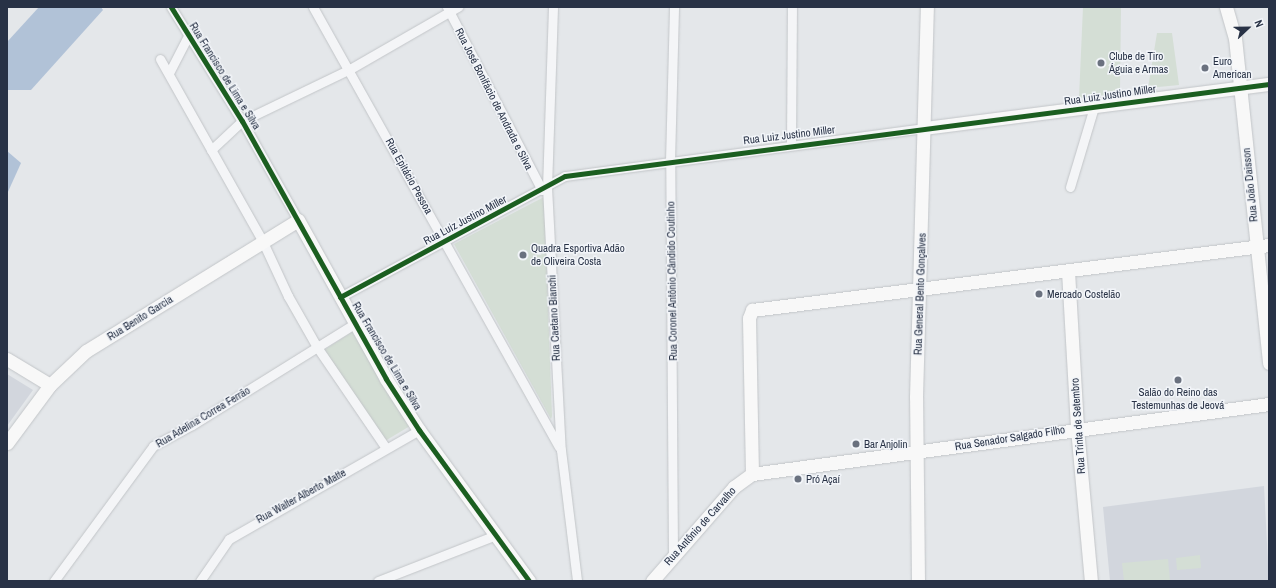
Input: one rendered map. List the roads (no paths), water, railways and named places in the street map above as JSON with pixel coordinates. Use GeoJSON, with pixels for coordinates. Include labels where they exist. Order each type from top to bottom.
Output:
{"type":"FeatureCollection","features":[{"type":"Feature","properties":{"kind":"street","name":"Rua Francisco de Lima e Silva"},"geometry":{"type":"LineString","coordinates":[[171,7],[242,121],[298,220],[354,324],[419,430],[529,581]]}},
{"type":"Feature","properties":{"kind":"street","name":"Rua Epitácio Pessoa"},"geometry":{"type":"LineString","coordinates":[[313,7],[350,69],[561,450]]}},
{"type":"Feature","properties":{"kind":"street"},"geometry":{"type":"LineString","coordinates":[[211,150],[242,121],[350,69],[448,9],[458,7]]}},
{"type":"Feature","properties":{"kind":"street","name":"Rua Caetano Bianchi"},"geometry":{"type":"LineString","coordinates":[[553,7],[545,189],[561,450],[577,581]]}},
{"type":"Feature","properties":{"kind":"street","name":"Rua Coronel Antônio Cândido Coutinho"},"geometry":{"type":"LineString","coordinates":[[674,7],[670,161],[674,555]]}},
{"type":"Feature","properties":{"kind":"street"},"geometry":{"type":"LineString","coordinates":[[791,145],[792,7]]}},
{"type":"Feature","properties":{"kind":"street","name":"Rua General Bento Gonçalves"},"geometry":{"type":"LineString","coordinates":[[918,581],[916,452],[926,7]]}},
{"type":"Feature","properties":{"kind":"street","name":"Rua João Daisson"},"geometry":{"type":"LineString","coordinates":[[1226,7],[1235,38],[1240,87],[1263,246],[1269,363]]}},
{"type":"Feature","properties":{"kind":"street","name":"Rua José Bonifácio de Andrada e Silva"},"geometry":{"type":"LineString","coordinates":[[448,9],[545,189]]}},
{"type":"Feature","properties":{"kind":"street"},"geometry":{"type":"LineString","coordinates":[[169,73],[188,36]]}},
{"type":"Feature","properties":{"kind":"street"},"geometry":{"type":"LineString","coordinates":[[160,59],[262,240],[288,296],[317,347],[386,448]]}},
{"type":"Feature","properties":{"kind":"street","name":"Rua Luiz Justino Miller"},"geometry":{"type":"LineString","coordinates":[[340,297],[545,189],[565,176],[791,145],[1094,108],[1269,84]]}},
{"type":"Feature","properties":{"kind":"street"},"geometry":{"type":"LineString","coordinates":[[1070,187],[1094,108]]}},
{"type":"Feature","properties":{"kind":"street","name":"Rua Benito Garcia"},"geometry":{"type":"LineString","coordinates":[[7,443],[50,385],[86,351],[262,240],[298,220]]}},
{"type":"Feature","properties":{"kind":"street"},"geometry":{"type":"LineString","coordinates":[[752,474],[750,312],[774,307],[920,287],[1068,271],[1263,246]]}},
{"type":"Feature","properties":{"kind":"street","name":"Rua Trinta de Setembro"},"geometry":{"type":"LineString","coordinates":[[1068,271],[1077,428],[1091,581]]}},
{"type":"Feature","properties":{"kind":"street","name":"Rua Adelina Correa Ferrão"},"geometry":{"type":"LineString","coordinates":[[54,581],[153,446],[192,425],[354,324]]}},
{"type":"Feature","properties":{"kind":"street"},"geometry":{"type":"LineString","coordinates":[[7,359],[50,385]]}},
{"type":"Feature","properties":{"kind":"street","name":"Rua Senador Salgado Filho"},"geometry":{"type":"LineString","coordinates":[[752,474],[916,452],[1077,428],[1269,404]]}},
{"type":"Feature","properties":{"kind":"street","name":"Rua Walter Alberto Matte"},"geometry":{"type":"LineString","coordinates":[[200,581],[229,539],[252,523],[419,430]]}},
{"type":"Feature","properties":{"kind":"street","name":"Rua Antônio de Carvalho"},"geometry":{"type":"LineString","coordinates":[[652,581],[740,481],[752,474]]}},
{"type":"Feature","properties":{"kind":"street"},"geometry":{"type":"LineString","coordinates":[[378,581],[496,535]]}},
{"type":"Feature","properties":{"kind":"water"},"geometry":{"type":"Polygon","coordinates":[[[39,7],[101,7],[103,10],[31,90],[7,90],[7,42],[39,7]]]}},
{"type":"Feature","properties":{"kind":"water"},"geometry":{"type":"Polygon","coordinates":[[[7,151],[21,163],[7,194],[7,151]]]}},
{"type":"Feature","properties":{"kind":"place","name":"Clube de Tiro Águia e Armas"},"geometry":{"type":"Point","coordinates":[1101,63]}},
{"type":"Feature","properties":{"kind":"place","name":"Euro American"},"geometry":{"type":"Point","coordinates":[1205,68]}},
{"type":"Feature","properties":{"kind":"place","name":"Quadra Esportiva Adão de Oliveira Costa"},"geometry":{"type":"Point","coordinates":[523,255]}},
{"type":"Feature","properties":{"kind":"place","name":"Mercado Costelão"},"geometry":{"type":"Point","coordinates":[1039,294]}},
{"type":"Feature","properties":{"kind":"place","name":"Salão do Reino das Testemunhas de Jeová"},"geometry":{"type":"Point","coordinates":[1178,380]}},
{"type":"Feature","properties":{"kind":"place","name":"Bar Anjolin"},"geometry":{"type":"Point","coordinates":[856,444]}},
{"type":"Feature","properties":{"kind":"place","name":"Pró Açaí"},"geometry":{"type":"Point","coordinates":[798,479]}}]}
